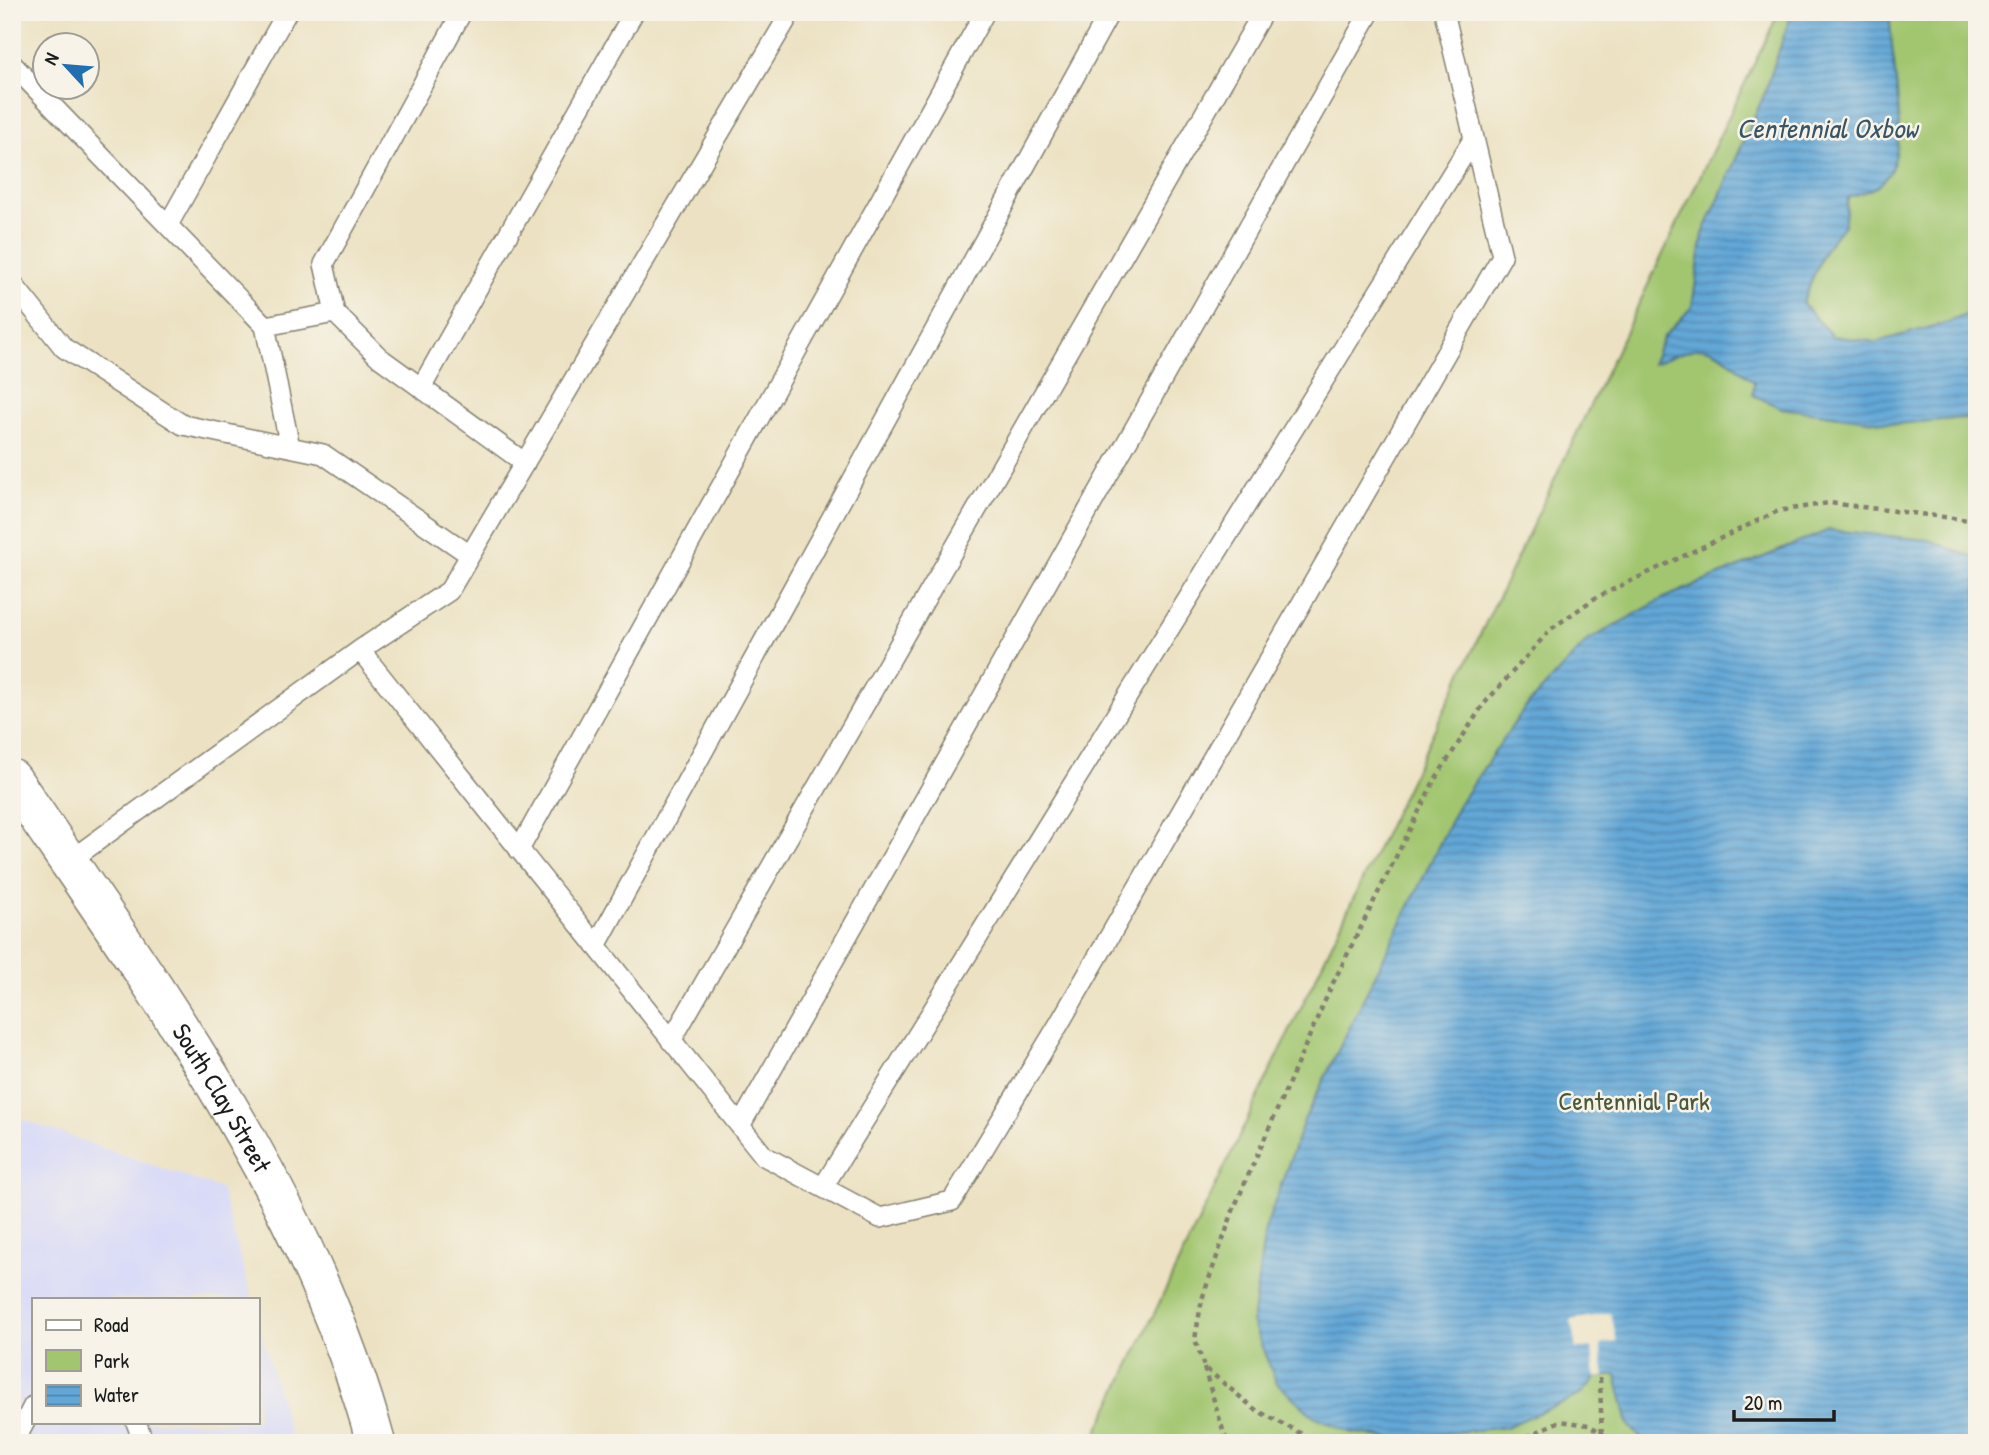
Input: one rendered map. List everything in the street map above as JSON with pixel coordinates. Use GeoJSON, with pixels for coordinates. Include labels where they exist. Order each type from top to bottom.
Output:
{"type":"FeatureCollection","features":[{"type":"Feature","properties":{"kind":"street","name":"South Clay Street"},"geometry":{"type":"LineString","coordinates":[[12,779],[177,1020],[239,1121],[303,1250],[341,1341],[376,1443]]}},
{"type":"Feature","properties":{"kind":"lane"},"geometry":{"type":"LineString","coordinates":[[168,225],[287,12]]}},
{"type":"Feature","properties":{"kind":"lane"},"geometry":{"type":"LineString","coordinates":[[462,12],[324,264],[335,313],[380,358],[525,463]]}},
{"type":"Feature","properties":{"kind":"lane"},"geometry":{"type":"LineString","coordinates":[[421,388],[634,12]]}},
{"type":"Feature","properties":{"kind":"lane"},"geometry":{"type":"LineString","coordinates":[[68,862],[359,650],[449,591],[791,12]]}},
{"type":"Feature","properties":{"kind":"lane"},"geometry":{"type":"LineString","coordinates":[[519,850],[985,12]]}},
{"type":"Feature","properties":{"kind":"lane"},"geometry":{"type":"LineString","coordinates":[[596,946],[1110,12]]}},
{"type":"Feature","properties":{"kind":"lane"},"geometry":{"type":"LineString","coordinates":[[671,1041],[1264,12]]}},
{"type":"Feature","properties":{"kind":"lane"},"geometry":{"type":"LineString","coordinates":[[740,1126],[1370,12]]}},
{"type":"Feature","properties":{"kind":"lane"},"geometry":{"type":"LineString","coordinates":[[359,650],[764,1156],[880,1218],[952,1201],[1059,1024],[1502,257],[1444,12]]}},
{"type":"Feature","properties":{"kind":"lane"},"geometry":{"type":"LineString","coordinates":[[12,64],[265,326],[290,447]]}},
{"type":"Feature","properties":{"kind":"lane"},"geometry":{"type":"LineString","coordinates":[[823,1187],[1474,138]]}},
{"type":"Feature","properties":{"kind":"lane"},"geometry":{"type":"LineString","coordinates":[[12,283],[64,348],[183,425],[323,454],[470,555]]}},
{"type":"Feature","properties":{"kind":"lane"},"geometry":{"type":"LineString","coordinates":[[265,326],[335,313]]}},
{"type":"Feature","properties":{"kind":"lane"},"geometry":{"type":"LineString","coordinates":[[14,1443],[32,1408]]}},
{"type":"Feature","properties":{"kind":"lane"},"geometry":{"type":"LineString","coordinates":[[137,1424],[144,1443]]}},
{"type":"Feature","properties":{"kind":"path"},"geometry":{"type":"LineString","coordinates":[[1227,1443],[1195,1339],[1202,1299],[1234,1208],[1331,987],[1434,781],[1483,705],[1551,629],[1595,598],[1778,511],[1829,503],[1977,521]]}},
{"type":"Feature","properties":{"kind":"path"},"geometry":{"type":"LineString","coordinates":[[1204,1367],[1256,1410],[1319,1443]]}},
{"type":"Feature","properties":{"kind":"path"},"geometry":{"type":"LineString","coordinates":[[1600,1378],[1602,1443]]}},
{"type":"Feature","properties":{"kind":"path"},"geometry":{"type":"LineString","coordinates":[[1488,1443],[1520,1440],[1560,1421],[1589,1425],[1616,1443]]}},
{"type":"Feature","properties":{"kind":"shaded area"},"geometry":{"type":"Polygon","coordinates":[[[12,1116],[221,1189],[252,1298],[32,1298],[32,1424],[259,1424],[259,1325],[292,1443],[12,1443],[12,1116]]]}},
{"type":"Feature","properties":{"kind":"green space","name":"Centennial Park"},"geometry":{"type":"Polygon","coordinates":[[[1779,12],[1977,12],[1977,1443],[1092,1443],[1779,12]]]}},
{"type":"Feature","properties":{"kind":"water","name":"Centennial Oxbow"},"geometry":{"type":"Polygon","coordinates":[[[1792,12],[1890,12],[1899,129],[1890,172],[1878,186],[1848,198],[1844,225],[1824,251],[1802,303],[1832,336],[1876,342],[1946,323],[1977,310],[1977,417],[1896,424],[1781,408],[1753,395],[1754,382],[1726,358],[1707,349],[1686,351],[1652,364],[1664,336],[1692,307],[1703,234],[1764,95],[1792,12]]]}},
{"type":"Feature","properties":{"kind":"water","name":"Centennial Park"},"geometry":{"type":"Polygon","coordinates":[[[1829,530],[1929,540],[1977,559],[1977,1443],[1645,1443],[1628,1424],[1616,1375],[1595,1378],[1581,1395],[1506,1427],[1395,1439],[1349,1432],[1313,1416],[1276,1382],[1252,1322],[1265,1230],[1304,1120],[1459,804],[1524,709],[1587,641],[1666,597],[1829,530]]]}},
{"type":"Feature","properties":{"kind":"pier"},"geometry":{"type":"Polygon","coordinates":[[[1611,1313],[1617,1342],[1600,1345],[1605,1377],[1595,1378],[1592,1348],[1576,1349],[1571,1320],[1611,1313]]]}}]}
